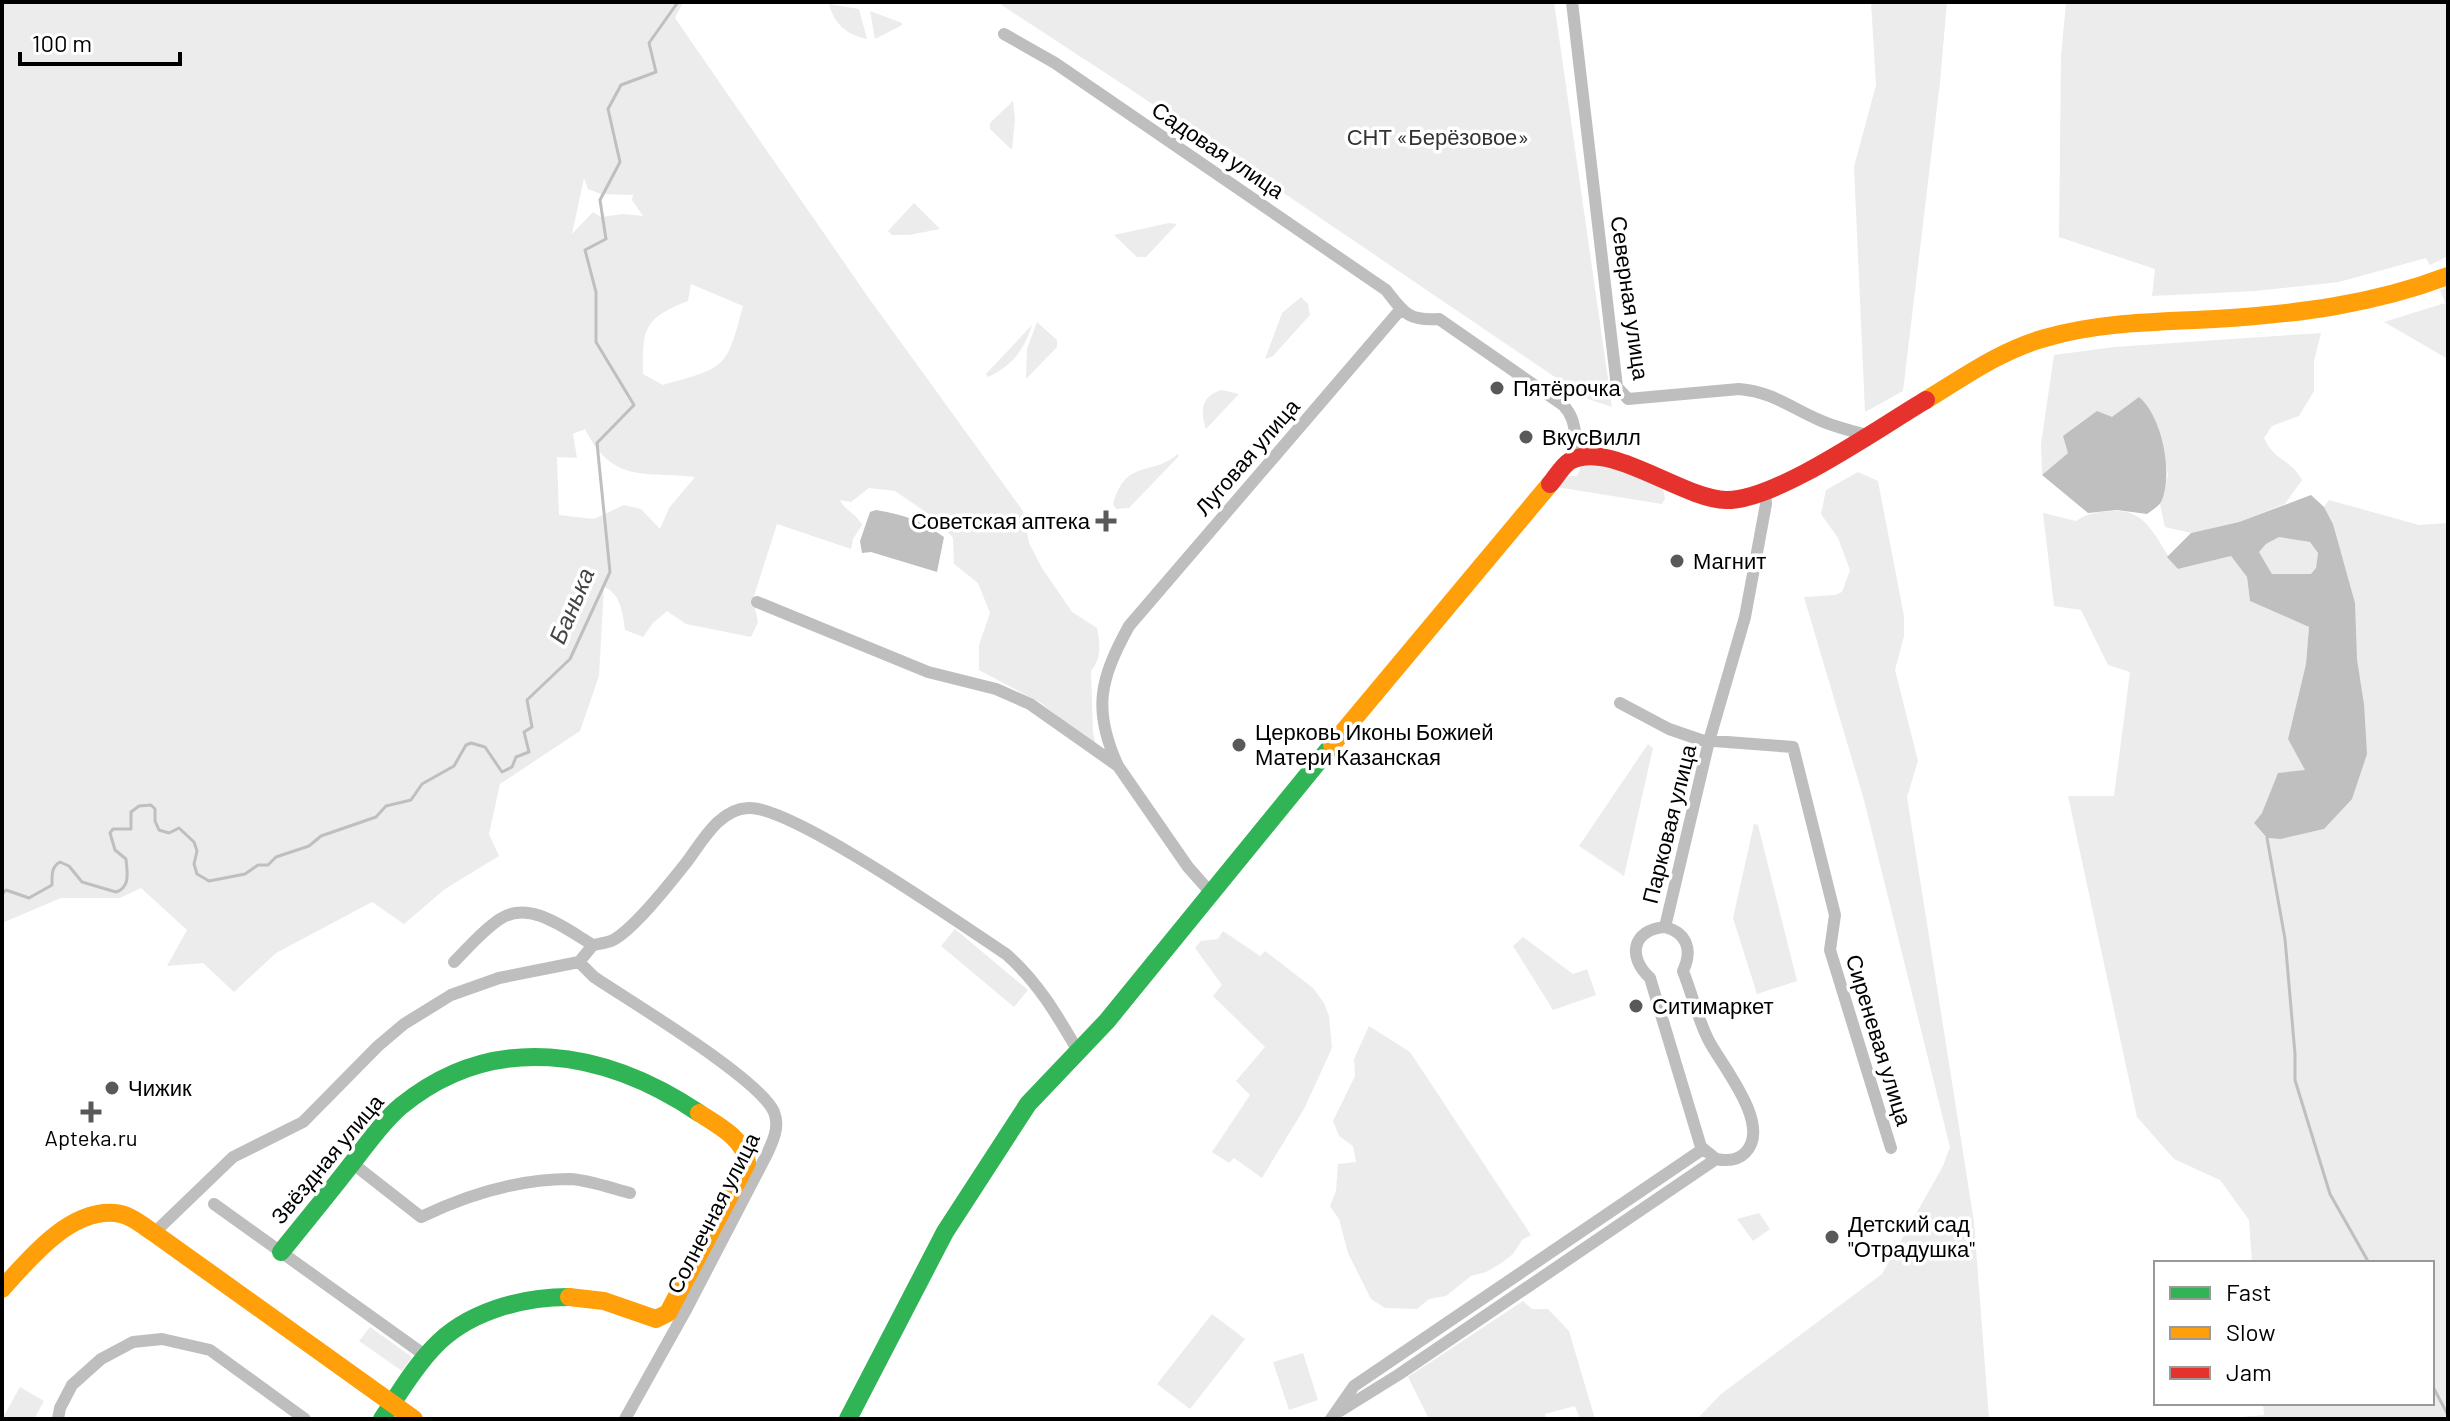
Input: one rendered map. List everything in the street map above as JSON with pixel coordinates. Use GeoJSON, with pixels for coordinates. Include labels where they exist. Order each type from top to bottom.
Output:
{"type":"FeatureCollection","features":[{"type":"Feature","properties":{"kind":"street","name":"Северная улица"},"geometry":{"type":"LineString","coordinates":[[1572,2],[1617,387],[1628,399],[1755,390],[1773,395],[1820,420],[1867,435]]}},
{"type":"Feature","properties":{"kind":"street","name":"Садовая улица"},"geometry":{"type":"LineString","coordinates":[[1004,34],[1055,63],[1386,290],[1401,309]]}},
{"type":"Feature","properties":{"kind":"street"},"geometry":{"type":"LineString","coordinates":[[848,1419],[945,1232],[1028,1104],[1107,1021],[1569,461],[1596,455],[1613,459],[1690,493],[1709,498],[1726,500],[1765,493],[1794,479],[2029,340],[2056,332],[2126,324],[2276,315],[2386,297],[2448,276]]}},
{"type":"Feature","properties":{"kind":"street"},"geometry":{"type":"LineString","coordinates":[[1401,309],[1417,320],[1439,319],[1563,405],[1575,423],[1581,456]]}},
{"type":"Feature","properties":{"kind":"street","name":"Луговая улица"},"geometry":{"type":"LineString","coordinates":[[1118,766],[1106,740],[1101,717],[1104,686],[1114,654],[1126,633],[1141,611],[1401,309]]}},
{"type":"Feature","properties":{"kind":"street","name":"Парковая улица"},"geometry":{"type":"LineString","coordinates":[[1701,1146],[1650,978],[1635,956],[1643,935],[1651,929],[1665,927],[1709,741],[1749,602],[1766,504],[1765,493]]}},
{"type":"Feature","properties":{"kind":"street"},"geometry":{"type":"LineString","coordinates":[[757,602],[928,672],[1007,694],[1030,704],[1118,766],[1188,867],[1211,893]]}},
{"type":"Feature","properties":{"kind":"street","name":"Сиреневая улица"},"geometry":{"type":"LineString","coordinates":[[1620,703],[1669,729],[1709,741],[1793,747],[1835,915],[1830,950],[1891,1148]]}},
{"type":"Feature","properties":{"kind":"street"},"geometry":{"type":"LineString","coordinates":[[154,1233],[233,1157],[303,1122],[404,1024],[451,995],[499,978],[579,962],[593,945],[613,941],[658,899],[724,817],[747,807],[766,809],[808,828],[1006,954],[1027,973],[1044,995],[1078,1051]]}},
{"type":"Feature","properties":{"kind":"street"},"geometry":{"type":"LineString","coordinates":[[454,962],[501,918],[520,912],[538,915],[593,945]]}},
{"type":"Feature","properties":{"kind":"street"},"geometry":{"type":"LineString","coordinates":[[1332,1417],[1354,1386],[1701,1146],[1716,1159],[1730,1161],[1743,1154],[1752,1143],[1753,1128],[1737,1084],[1709,1040],[1683,971],[1689,956],[1686,943],[1678,932],[1665,927]]}},
{"type":"Feature","properties":{"kind":"street","name":"Солнечная улица"},"geometry":{"type":"LineString","coordinates":[[579,962],[594,977],[746,1080],[773,1109],[776,1120],[776,1135],[767,1154],[625,1419]]}},
{"type":"Feature","properties":{"kind":"street","name":"Звёздная улица"},"geometry":{"type":"LineString","coordinates":[[281,1252],[375,1132],[401,1106],[436,1082],[490,1061],[547,1055],[594,1061],[647,1080],[696,1111],[742,1146],[748,1157],[668,1313],[656,1319],[598,1299],[530,1300],[493,1309],[454,1328],[426,1356]]}},
{"type":"Feature","properties":{"kind":"street"},"geometry":{"type":"LineString","coordinates":[[1332,1417],[1716,1159]]}},
{"type":"Feature","properties":{"kind":"street"},"geometry":{"type":"LineString","coordinates":[[352,1163],[421,1217],[461,1198],[515,1186],[569,1179],[630,1193]]}},
{"type":"Feature","properties":{"kind":"street"},"geometry":{"type":"LineString","coordinates":[[214,1204],[426,1356],[388,1411]]}},
{"type":"Feature","properties":{"kind":"street"},"geometry":{"type":"LineString","coordinates":[[2,1289],[43,1249],[83,1218],[97,1213],[115,1213],[154,1233],[388,1411],[414,1419]]}},
{"type":"Feature","properties":{"kind":"street"},"geometry":{"type":"LineString","coordinates":[[58,1419],[72,1385],[101,1359],[133,1342],[162,1339],[210,1350],[305,1419]]}},
{"type":"Feature","properties":{"kind":"green space"},"geometry":{"type":"Polygon","coordinates":[[[2,2],[683,2],[675,18],[868,297],[1023,511],[1029,543],[1072,612],[1097,628],[1099,656],[1091,671],[1096,746],[1041,703],[979,670],[979,645],[990,613],[978,583],[954,564],[953,538],[936,519],[895,491],[869,488],[851,502],[840,500],[862,525],[851,549],[777,524],[753,599],[758,622],[751,637],[686,624],[667,611],[643,637],[625,630],[618,599],[604,587],[599,676],[580,731],[500,784],[489,834],[499,856],[445,889],[404,924],[372,902],[276,953],[234,992],[203,963],[167,966],[187,930],[141,888],[120,898],[61,898],[2,923],[2,2]],[[584,178],[572,234],[593,212],[601,217],[623,214],[643,216],[632,200],[633,195],[601,194],[588,189],[584,178]],[[691,284],[688,301],[654,319],[645,335],[643,374],[663,385],[700,374],[720,363],[732,343],[743,306],[691,284]],[[585,429],[573,434],[577,458],[557,457],[559,515],[594,519],[624,505],[641,509],[660,529],[669,508],[695,477],[632,472],[607,459],[585,429]]]}},
{"type":"Feature","properties":{"kind":"green space","name":"СНТ «Берёзовое»"},"geometry":{"type":"Polygon","coordinates":[[[997,2],[1554,2],[1612,407],[1588,399],[1574,390],[997,2]]]}},
{"type":"Feature","properties":{"kind":"green space"},"geometry":{"type":"Polygon","coordinates":[[[1871,2],[1947,2],[1903,391],[1865,412],[1854,167],[1876,85],[1871,2]]]}},
{"type":"Feature","properties":{"kind":"green space"},"geometry":{"type":"Polygon","coordinates":[[[2066,2],[2448,2],[2448,256],[2430,265],[2426,258],[2339,282],[2255,291],[2152,296],[2155,269],[2059,237],[2061,56],[2066,2]]]}},
{"type":"Feature","properties":{"kind":"green space"},"geometry":{"type":"Polygon","coordinates":[[[829,4],[859,9],[867,39],[842,28],[829,4]]]}},
{"type":"Feature","properties":{"kind":"green space"},"geometry":{"type":"Polygon","coordinates":[[[870,11],[902,23],[902,25],[875,39],[870,11]]]}},
{"type":"Feature","properties":{"kind":"green space"},"geometry":{"type":"Polygon","coordinates":[[[1013,101],[1012,150],[990,129],[990,123],[1013,101]]]}},
{"type":"Feature","properties":{"kind":"green space"},"geometry":{"type":"Polygon","coordinates":[[[914,203],[940,229],[892,235],[888,231],[914,203]]]}},
{"type":"Feature","properties":{"kind":"green space"},"geometry":{"type":"Polygon","coordinates":[[[1177,224],[1146,257],[1137,257],[1114,235],[1177,224]]]}},
{"type":"Feature","properties":{"kind":"green space"},"geometry":{"type":"Polygon","coordinates":[[[2448,286],[2448,359],[2384,322],[2445,303],[2440,290],[2448,286]]]}},
{"type":"Feature","properties":{"kind":"green space"},"geometry":{"type":"Polygon","coordinates":[[[1301,297],[1308,304],[1310,315],[1273,356],[1265,359],[1282,313],[1301,297]]]}},
{"type":"Feature","properties":{"kind":"green space"},"geometry":{"type":"Polygon","coordinates":[[[1037,322],[1057,340],[1057,347],[1026,379],[1027,349],[1037,322]]]}},
{"type":"Feature","properties":{"kind":"green space"},"geometry":{"type":"Polygon","coordinates":[[[1032,325],[1016,356],[988,377],[986,374],[1032,325]]]}},
{"type":"Feature","properties":{"kind":"green space"},"geometry":{"type":"Polygon","coordinates":[[[2321,333],[2314,361],[2314,391],[2299,416],[2272,426],[2264,438],[2273,452],[2302,480],[2285,504],[2239,522],[2191,533],[2165,527],[2160,504],[2168,475],[2163,452],[2068,453],[2042,475],[2041,444],[2054,355],[2114,347],[2321,333]]]}},
{"type":"Feature","properties":{"kind":"green space"},"geometry":{"type":"Polygon","coordinates":[[[1222,390],[1239,394],[1206,429],[1203,416],[1206,400],[1222,390]]]}},
{"type":"Feature","properties":{"kind":"green space"},"geometry":{"type":"Polygon","coordinates":[[[1178,454],[1129,508],[1116,509],[1113,505],[1124,480],[1178,454]]]}},
{"type":"Feature","properties":{"kind":"green space"},"geometry":{"type":"Polygon","coordinates":[[[1609,463],[1663,489],[1665,499],[1662,504],[1556,487],[1565,476],[1577,476],[1582,465],[1609,463]]]}},
{"type":"Feature","properties":{"kind":"green space"},"geometry":{"type":"Polygon","coordinates":[[[1858,472],[1878,481],[1904,616],[1904,636],[1895,670],[1918,761],[1907,797],[1974,1222],[1989,1419],[1697,1419],[1721,1394],[1882,1274],[1943,1166],[1950,1147],[1864,800],[1804,597],[1842,592],[1850,570],[1838,538],[1821,514],[1826,490],[1858,472]]]}},
{"type":"Feature","properties":{"kind":"green space"},"geometry":{"type":"Polygon","coordinates":[[[2329,500],[2419,525],[2448,523],[2448,1419],[2217,1419],[2264,1415],[2263,1405],[2434,1405],[2434,1261],[2252,1261],[2249,1220],[2220,1180],[2174,1159],[2137,1117],[2068,796],[2114,796],[2130,672],[2108,665],[2081,610],[2054,606],[2043,513],[2076,521],[2097,512],[2125,512],[2144,522],[2178,569],[2231,556],[2247,577],[2250,601],[2309,627],[2306,664],[2288,739],[2306,771],[2254,823],[2267,838],[2281,839],[2324,829],[2364,705],[2342,561],[2333,524],[2324,507],[2329,500]]]}},
{"type":"Feature","properties":{"kind":"green space"},"geometry":{"type":"Polygon","coordinates":[[[2279,537],[2310,542],[2318,553],[2316,568],[2311,575],[2272,574],[2259,552],[2279,537]]]}},
{"type":"Feature","properties":{"kind":"green space"},"geometry":{"type":"Polygon","coordinates":[[[1648,744],[1653,748],[1624,876],[1579,846],[1648,744]]]}},
{"type":"Feature","properties":{"kind":"green space"},"geometry":{"type":"Polygon","coordinates":[[[1754,824],[1758,825],[1797,981],[1757,994],[1733,918],[1754,824]]]}},
{"type":"Feature","properties":{"kind":"green space"},"geometry":{"type":"Polygon","coordinates":[[[955,929],[1028,990],[1014,1007],[941,946],[955,929]]]}},
{"type":"Feature","properties":{"kind":"green space"},"geometry":{"type":"Polygon","coordinates":[[[1223,931],[1260,956],[1265,951],[1313,988],[1329,1016],[1332,1048],[1304,1109],[1262,1178],[1234,1158],[1229,1163],[1212,1152],[1250,1095],[1236,1081],[1265,1047],[1213,996],[1222,985],[1195,948],[1201,941],[1218,939],[1223,931]]]}},
{"type":"Feature","properties":{"kind":"green space"},"geometry":{"type":"Polygon","coordinates":[[[1523,937],[1573,974],[1587,969],[1596,995],[1553,1010],[1513,946],[1523,937]]]}},
{"type":"Feature","properties":{"kind":"green space"},"geometry":{"type":"Polygon","coordinates":[[[1369,1026],[1410,1052],[1531,1235],[1522,1240],[1513,1254],[1500,1264],[1471,1276],[1446,1296],[1429,1299],[1417,1309],[1385,1308],[1371,1299],[1348,1253],[1339,1219],[1330,1206],[1336,1191],[1338,1164],[1356,1162],[1353,1146],[1339,1136],[1333,1121],[1355,1076],[1354,1059],[1369,1026]]]}},
{"type":"Feature","properties":{"kind":"green space"},"geometry":{"type":"Polygon","coordinates":[[[1759,1213],[1770,1229],[1753,1241],[1737,1219],[1759,1213]]]}},
{"type":"Feature","properties":{"kind":"green space"},"geometry":{"type":"Polygon","coordinates":[[[1523,1301],[1532,1309],[1548,1309],[1569,1331],[1595,1419],[1580,1419],[1575,1406],[1545,1414],[1546,1419],[1429,1419],[1408,1377],[1523,1301]]]}},
{"type":"Feature","properties":{"kind":"green space"},"geometry":{"type":"Polygon","coordinates":[[[1212,1314],[1245,1339],[1190,1409],[1157,1384],[1212,1314]]]}},
{"type":"Feature","properties":{"kind":"green space"},"geometry":{"type":"Polygon","coordinates":[[[370,1327],[412,1357],[402,1371],[359,1341],[370,1327]]]}},
{"type":"Feature","properties":{"kind":"green space"},"geometry":{"type":"Polygon","coordinates":[[[1303,1353],[1318,1400],[1289,1410],[1273,1362],[1303,1353]]]}},
{"type":"Feature","properties":{"kind":"green space"},"geometry":{"type":"Polygon","coordinates":[[[20,1387],[44,1401],[34,1419],[2,1419],[20,1387]]]}},
{"type":"Feature","properties":{"kind":"shaded area"},"geometry":{"type":"Polygon","coordinates":[[[2139,397],[2154,417],[2164,446],[2166,476],[2161,502],[2147,514],[2117,510],[2088,513],[2042,475],[2068,453],[2063,436],[2097,411],[2112,417],[2139,397]]]}},
{"type":"Feature","properties":{"kind":"shaded area"},"geometry":{"type":"Polygon","coordinates":[[[2311,495],[2324,507],[2333,524],[2355,603],[2357,659],[2367,754],[2352,799],[2324,829],[2281,839],[2267,838],[2254,823],[2262,813],[2278,773],[2305,770],[2288,739],[2306,664],[2309,627],[2250,601],[2247,577],[2231,556],[2178,569],[2167,557],[2191,533],[2239,522],[2311,495]],[[2279,537],[2259,552],[2272,574],[2311,574],[2316,568],[2318,553],[2310,542],[2279,537]]]}},
{"type":"Feature","properties":{"kind":"shaded area"},"geometry":{"type":"Polygon","coordinates":[[[876,510],[912,519],[944,537],[937,572],[871,552],[862,553],[860,541],[870,512],[876,510]]]}},
{"type":"Feature","properties":{"kind":"waterway","name":"Банька"},"geometry":{"type":"LineString","coordinates":[[2,894],[6,890],[29,898],[52,885],[54,869],[60,862],[69,866],[82,882],[116,892],[121,890],[127,878],[126,859],[115,850],[110,833],[113,829],[131,829],[131,812],[139,806],[151,805],[155,809],[159,830],[169,833],[179,828],[194,842],[197,874],[209,881],[245,874],[258,865],[268,865],[276,857],[309,846],[321,836],[376,817],[386,806],[411,800],[422,784],[454,766],[466,745],[471,743],[485,747],[502,772],[512,767],[516,757],[529,752],[524,732],[532,727],[527,700],[570,659],[610,572],[597,443],[634,405],[596,342],[596,292],[585,250],[606,239],[600,200],[620,162],[608,109],[621,85],[656,72],[649,43],[678,2]]}},
{"type":"Feature","properties":{"kind":"waterway"},"geometry":{"type":"LineString","coordinates":[[2267,838],[2285,939],[2295,1080],[2330,1194],[2368,1261]]}},
{"type":"Feature","properties":{"kind":"waterway"},"geometry":{"type":"LineString","coordinates":[[2434,1389],[2448,1415]]}},
{"type":"Feature","properties":{"kind":"traffic: fast"},"geometry":{"type":"LineString","coordinates":[[848,1419],[945,1232],[1028,1104],[1107,1021],[1332,745]]}},
{"type":"Feature","properties":{"kind":"traffic: fast"},"geometry":{"type":"LineString","coordinates":[[281,1252],[394,1112],[437,1082],[474,1066],[511,1058],[550,1057],[588,1063],[663,1091],[699,1113]]}},
{"type":"Feature","properties":{"kind":"traffic: fast"},"geometry":{"type":"LineString","coordinates":[[382,1419],[426,1356],[446,1335],[461,1325],[514,1304],[569,1297]]}},
{"type":"Feature","properties":{"kind":"traffic: slow"},"geometry":{"type":"LineString","coordinates":[[1926,400],[1998,357],[2029,343],[2065,333],[2129,324],[2304,311],[2391,294],[2448,276]]}},
{"type":"Feature","properties":{"kind":"traffic: slow"},"geometry":{"type":"LineString","coordinates":[[1332,745],[1550,484]]}},
{"type":"Feature","properties":{"kind":"traffic: slow"},"geometry":{"type":"LineString","coordinates":[[569,1297],[604,1301],[656,1319],[668,1313],[747,1163],[736,1140],[699,1113]]}},
{"type":"Feature","properties":{"kind":"traffic: slow"},"geometry":{"type":"LineString","coordinates":[[2,1289],[37,1251],[66,1227],[98,1214],[125,1215],[414,1419]]}},
{"type":"Feature","properties":{"kind":"traffic: jam"},"geometry":{"type":"LineString","coordinates":[[1550,484],[1567,463],[1586,456],[1625,463],[1708,497],[1726,500],[1747,497],[1799,476],[1926,400]]}},
{"type":"Feature","properties":{"kind":"place","name":"Пятёрочка"},"geometry":{"type":"Point","coordinates":[1497,388]}},
{"type":"Feature","properties":{"kind":"place","name":"ВкусВилл"},"geometry":{"type":"Point","coordinates":[1526,437]}},
{"type":"Feature","properties":{"kind":"place","name":"Советская аптека"},"geometry":{"type":"Point","coordinates":[1106,521]}},
{"type":"Feature","properties":{"kind":"place","name":"Магнит"},"geometry":{"type":"Point","coordinates":[1677,561]}},
{"type":"Feature","properties":{"kind":"place","name":"Церковь Иконы Божией Матери Казанская"},"geometry":{"type":"Point","coordinates":[1239,745]}},
{"type":"Feature","properties":{"kind":"place","name":"Ситимаркет"},"geometry":{"type":"Point","coordinates":[1636,1006]}},
{"type":"Feature","properties":{"kind":"place","name":"Чижик"},"geometry":{"type":"Point","coordinates":[112,1088]}},
{"type":"Feature","properties":{"kind":"place","name":"Apteka.ru"},"geometry":{"type":"Point","coordinates":[91,1112]}},
{"type":"Feature","properties":{"kind":"place","name":"Детский сад \"Отрадушка\""},"geometry":{"type":"Point","coordinates":[1832,1237]}}]}
